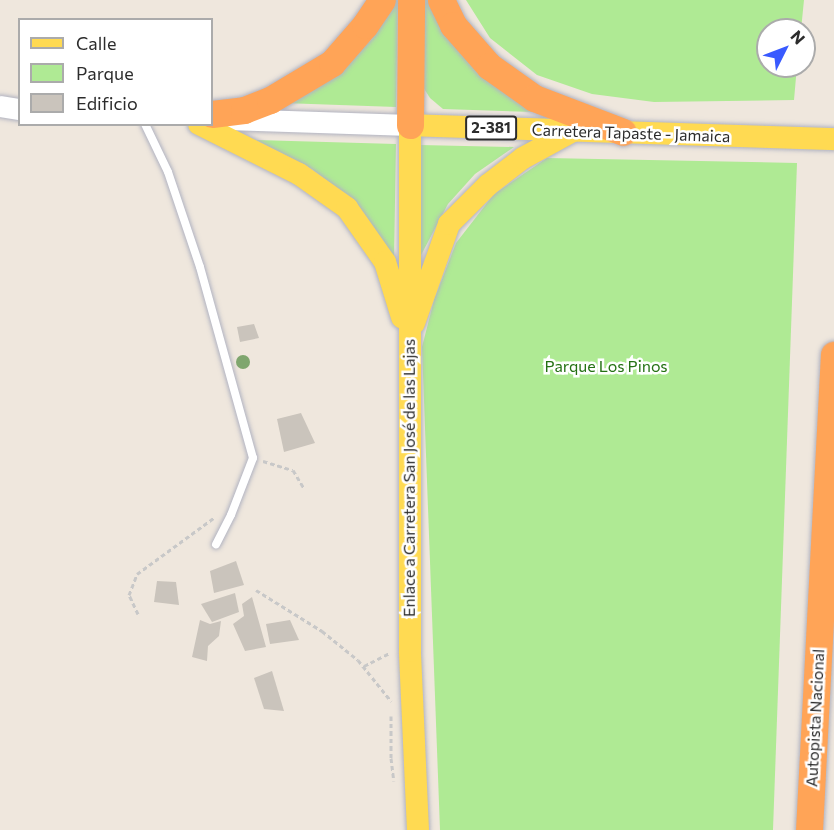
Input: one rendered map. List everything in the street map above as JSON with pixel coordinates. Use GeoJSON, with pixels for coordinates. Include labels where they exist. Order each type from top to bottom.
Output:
{"type":"FeatureCollection","features":[{"type":"Feature","properties":{"kind":"highway"},"geometry":{"type":"LineString","coordinates":[[213,116],[244,110],[270,100],[332,63],[365,25],[382,0]]}},
{"type":"Feature","properties":{"kind":"highway"},"geometry":{"type":"LineString","coordinates":[[410,125],[411,0]]}},
{"type":"Feature","properties":{"kind":"highway"},"geometry":{"type":"LineString","coordinates":[[441,0],[453,25],[489,66],[534,98],[623,132]]}},
{"type":"Feature","properties":{"kind":"highway","name":"Autopista Nacional"},"geometry":{"type":"LineString","coordinates":[[808,830],[834,355]]}},
{"type":"Feature","properties":{"kind":"main road"},"geometry":{"type":"LineString","coordinates":[[0,106],[18,109]]}},
{"type":"Feature","properties":{"kind":"main road","name":"Carretera Tapaste - Jamaica"},"geometry":{"type":"LineString","coordinates":[[213,116],[834,139]]}},
{"type":"Feature","properties":{"kind":"main road","name":"Enlace a Carretera San José de las Lajas"},"geometry":{"type":"LineString","coordinates":[[410,125],[408,338],[410,651],[418,830]]}},
{"type":"Feature","properties":{"kind":"main road"},"geometry":{"type":"LineString","coordinates":[[203,126],[299,174],[347,208],[385,262],[408,338]]}},
{"type":"Feature","properties":{"kind":"main road"},"geometry":{"type":"LineString","coordinates":[[408,338],[449,224],[497,178],[523,158],[573,131]]}},
{"type":"Feature","properties":{"kind":"lane"},"geometry":{"type":"LineString","coordinates":[[146,126],[168,172],[200,267],[253,458],[216,544]]}},
{"type":"Feature","properties":{"kind":"path"},"geometry":{"type":"LineString","coordinates":[[253,458],[292,470],[304,488]]}},
{"type":"Feature","properties":{"kind":"path"},"geometry":{"type":"LineString","coordinates":[[138,614],[129,595],[137,574],[236,502]]}},
{"type":"Feature","properties":{"kind":"path"},"geometry":{"type":"LineString","coordinates":[[256,590],[322,631],[363,666],[391,701]]}},
{"type":"Feature","properties":{"kind":"path"},"geometry":{"type":"LineString","coordinates":[[363,666],[392,652]]}},
{"type":"Feature","properties":{"kind":"green space"},"geometry":{"type":"Polygon","coordinates":[[[390,0],[398,0],[396,107],[283,103],[332,79],[372,39],[390,0]]]}},
{"type":"Feature","properties":{"kind":"green space"},"geometry":{"type":"Polygon","coordinates":[[[421,0],[430,0],[534,112],[443,109],[430,98],[421,84],[421,0]]]}},
{"type":"Feature","properties":{"kind":"green space"},"geometry":{"type":"Polygon","coordinates":[[[466,0],[804,0],[802,18],[756,18],[756,78],[796,78],[794,100],[654,102],[592,94],[537,75],[490,38],[466,0]]]}},
{"type":"Feature","properties":{"kind":"green space"},"geometry":{"type":"Polygon","coordinates":[[[256,140],[396,144],[394,259],[357,204],[312,169],[256,140]]]}},
{"type":"Feature","properties":{"kind":"green space"},"geometry":{"type":"Polygon","coordinates":[[[420,145],[514,147],[475,174],[448,204],[420,257],[420,145]]]}},
{"type":"Feature","properties":{"kind":"green space","name":"Parque Los Pinos"},"geometry":{"type":"Polygon","coordinates":[[[547,158],[797,163],[773,830],[440,830],[422,347],[434,300],[456,243],[494,194],[547,158]]]}},
{"type":"Feature","properties":{"kind":"building"},"geometry":{"type":"Polygon","coordinates":[[[254,324],[259,338],[240,342],[237,327],[254,324]]]}},
{"type":"Feature","properties":{"kind":"building"},"geometry":{"type":"Polygon","coordinates":[[[301,413],[315,443],[284,452],[277,419],[301,413]]]}},
{"type":"Feature","properties":{"kind":"building"},"geometry":{"type":"Polygon","coordinates":[[[236,561],[244,585],[214,593],[210,571],[236,561]]]}},
{"type":"Feature","properties":{"kind":"building"},"geometry":{"type":"Polygon","coordinates":[[[157,581],[176,582],[179,605],[154,602],[157,581]]]}},
{"type":"Feature","properties":{"kind":"building"},"geometry":{"type":"Polygon","coordinates":[[[235,593],[239,612],[212,622],[201,604],[235,593]]]}},
{"type":"Feature","properties":{"kind":"building"},"geometry":{"type":"Polygon","coordinates":[[[252,597],[266,647],[245,651],[233,624],[244,616],[242,604],[252,597]]]}},
{"type":"Feature","properties":{"kind":"building"},"geometry":{"type":"Polygon","coordinates":[[[200,620],[210,624],[221,621],[219,636],[208,646],[207,661],[192,657],[200,620]]]}},
{"type":"Feature","properties":{"kind":"building"},"geometry":{"type":"Polygon","coordinates":[[[290,620],[299,640],[270,644],[266,624],[290,620]]]}},
{"type":"Feature","properties":{"kind":"building"},"geometry":{"type":"Polygon","coordinates":[[[272,671],[284,711],[264,709],[254,678],[272,671]]]}}]}
